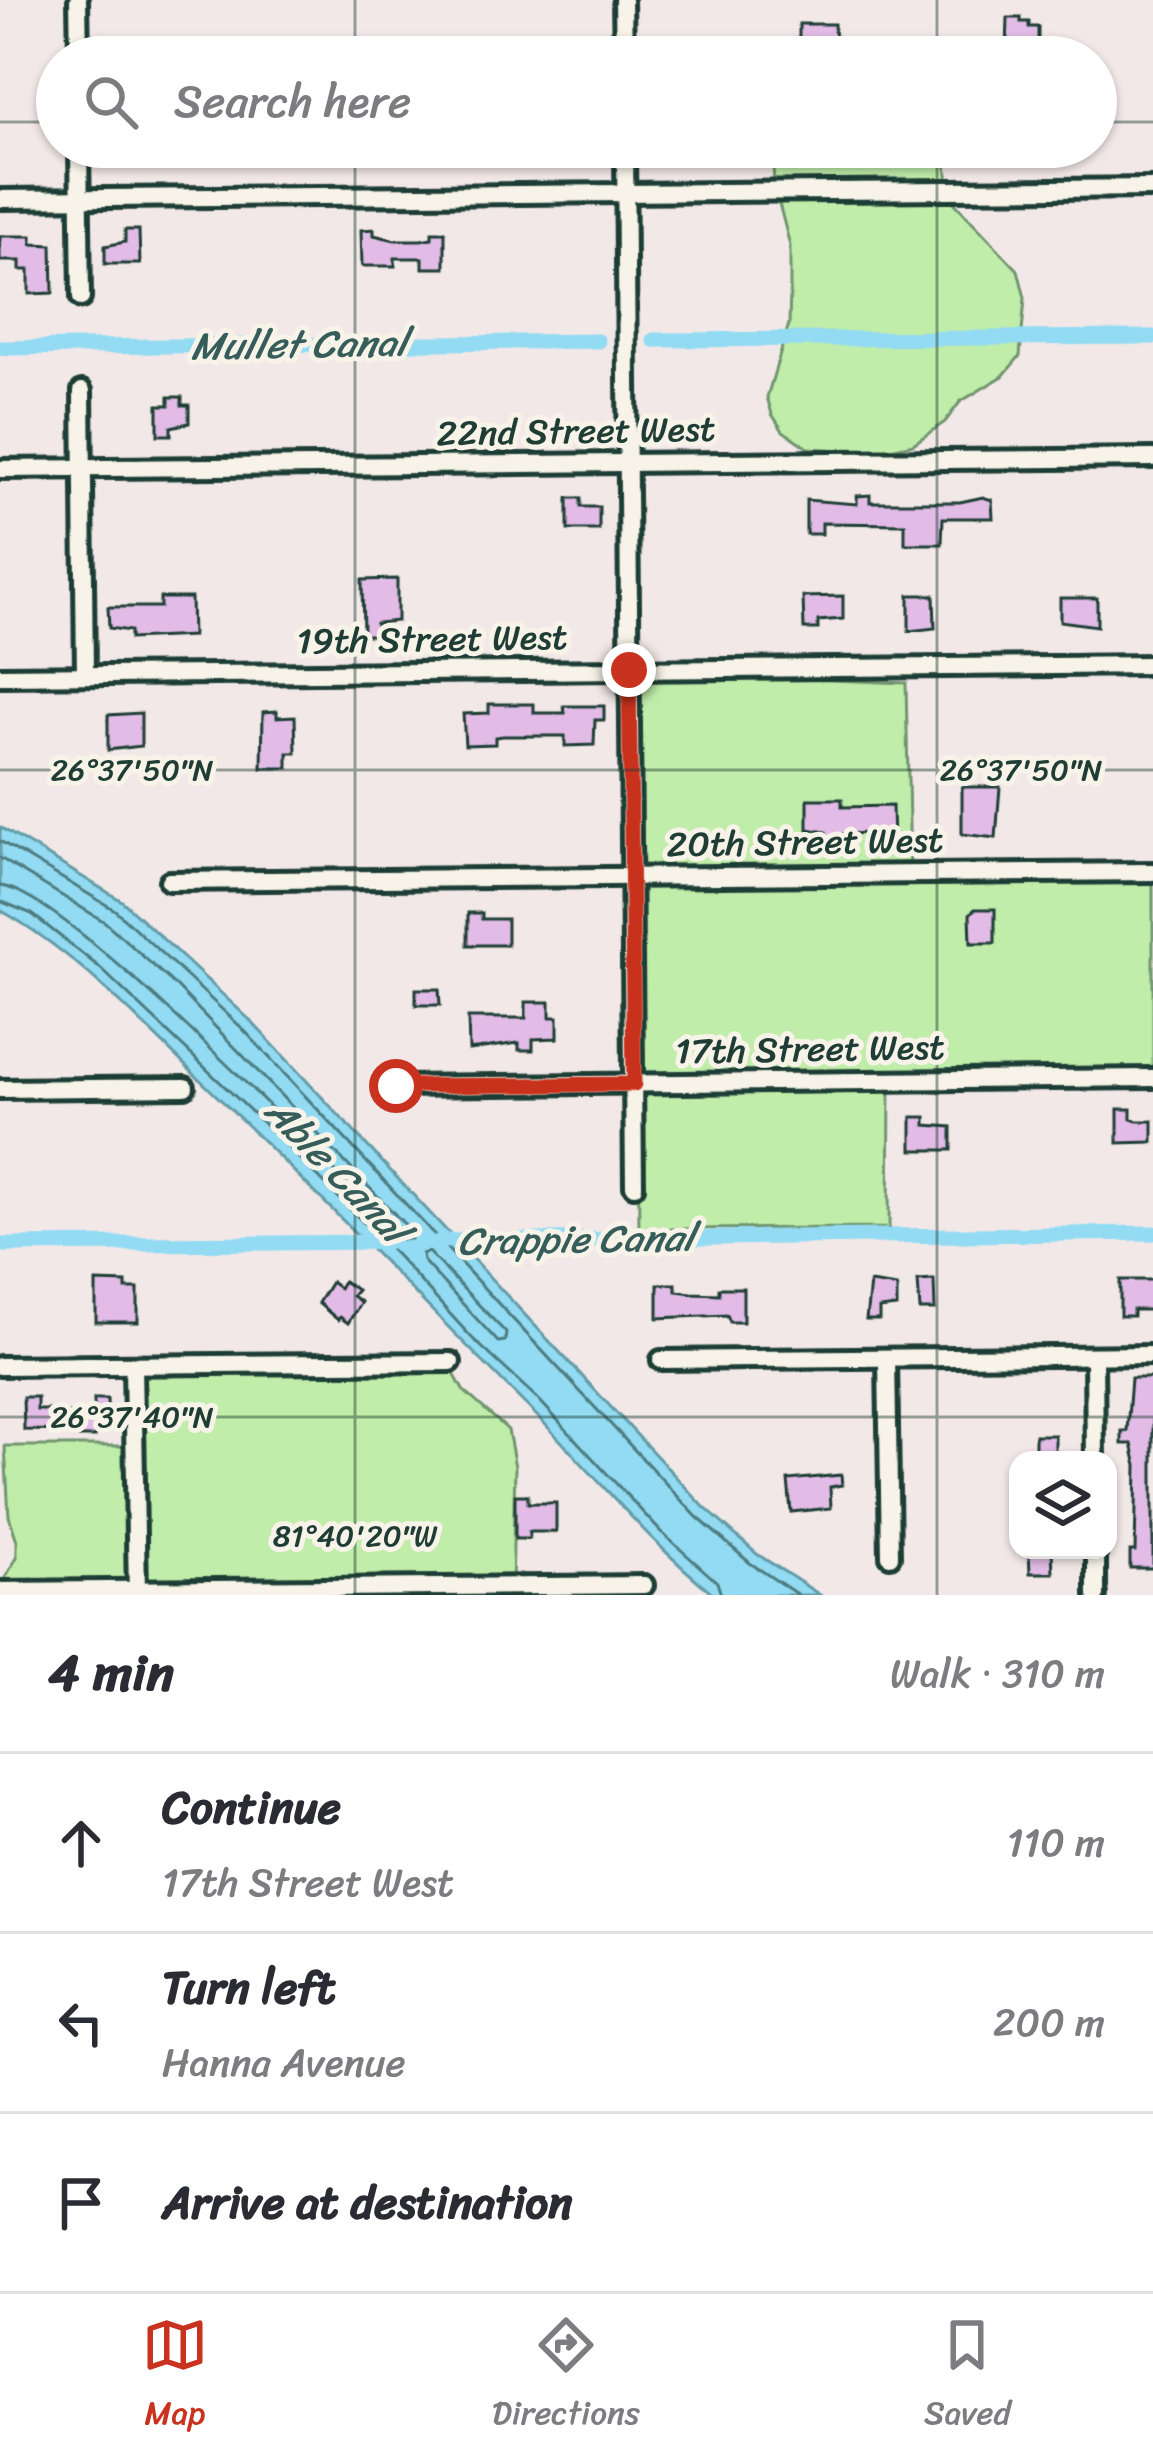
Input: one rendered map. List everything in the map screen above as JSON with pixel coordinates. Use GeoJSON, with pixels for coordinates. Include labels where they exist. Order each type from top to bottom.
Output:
{"type":"FeatureCollection","features":[{"type":"Feature","properties":{"kind":"street"},"geometry":{"type":"LineString","coordinates":[[78,0],[79,36]]}},
{"type":"Feature","properties":{"kind":"street"},"geometry":{"type":"LineString","coordinates":[[623,0],[624,36]]}},
{"type":"Feature","properties":{"kind":"street"},"geometry":{"type":"LineString","coordinates":[[80,168],[81,298]]}},
{"type":"Feature","properties":{"kind":"street"},"geometry":{"type":"LineString","coordinates":[[625,168],[634,1186]]}},
{"type":"Feature","properties":{"kind":"street"},"geometry":{"type":"LineString","coordinates":[[0,199],[1153,188]]}},
{"type":"Feature","properties":{"kind":"street"},"geometry":{"type":"LineString","coordinates":[[82,391],[85,675]]}},
{"type":"Feature","properties":{"kind":"street","name":"22nd Street West"},"geometry":{"type":"LineString","coordinates":[[0,469],[1153,458]]}},
{"type":"Feature","properties":{"kind":"street","name":"19th Street West"},"geometry":{"type":"LineString","coordinates":[[0,676],[1153,665]]}},
{"type":"Feature","properties":{"kind":"street","name":"20th Street West"},"geometry":{"type":"LineString","coordinates":[[169,881],[1153,872]]}},
{"type":"Feature","properties":{"kind":"street","name":"17th Street West"},"geometry":{"type":"LineString","coordinates":[[396,1086],[1153,1078]]}},
{"type":"Feature","properties":{"kind":"street"},"geometry":{"type":"LineString","coordinates":[[0,1089],[185,1087]]}},
{"type":"Feature","properties":{"kind":"street"},"geometry":{"type":"LineString","coordinates":[[662,1360],[1153,1355]]}},
{"type":"Feature","properties":{"kind":"street"},"geometry":{"type":"LineString","coordinates":[[1094,1356],[1095,1451]]}},
{"type":"Feature","properties":{"kind":"street"},"geometry":{"type":"LineString","coordinates":[[887,1359],[890,1556]]}},
{"type":"Feature","properties":{"kind":"street"},"geometry":{"type":"LineString","coordinates":[[0,1366],[451,1362]]}},
{"type":"Feature","properties":{"kind":"street"},"geometry":{"type":"LineString","coordinates":[[134,1365],[136,1593]]}},
{"type":"Feature","properties":{"kind":"street"},"geometry":{"type":"LineString","coordinates":[[1096,1559],[1096,1595]]}},
{"type":"Feature","properties":{"kind":"street"},"geometry":{"type":"LineString","coordinates":[[0,1591],[644,1585]]}},
{"type":"Feature","properties":{"kind":"green space"},"geometry":{"type":"Polygon","coordinates":[[[773,168],[946,168],[950,198],[1018,270],[1025,298],[1020,356],[1003,376],[960,402],[945,422],[913,444],[877,452],[808,448],[783,431],[767,397],[789,324],[790,246],[773,168]]]}},
{"type":"Feature","properties":{"kind":"green space"},"geometry":{"type":"Polygon","coordinates":[[[634,672],[906,683],[910,872],[1153,876],[1153,1080],[890,1080],[889,1228],[639,1229],[634,672]]]}},
{"type":"Feature","properties":{"kind":"green space"},"geometry":{"type":"Polygon","coordinates":[[[239,1355],[446,1359],[463,1390],[508,1430],[515,1467],[512,1586],[598,1588],[606,1595],[0,1595],[17,1557],[5,1446],[133,1446],[133,1360],[239,1355]]]}},
{"type":"Feature","properties":{"kind":"water","name":"Able Canal"},"geometry":{"type":"Polygon","coordinates":[[[0,827],[122,901],[250,1020],[704,1507],[757,1554],[820,1595],[715,1595],[665,1551],[363,1240],[126,1007],[53,945],[0,910],[0,827]]]}},
{"type":"Feature","properties":{"kind":"building"},"geometry":{"type":"Polygon","coordinates":[[[1008,18],[1021,18],[1029,27],[1038,27],[1038,36],[1007,36],[1008,18]]]}},
{"type":"Feature","properties":{"kind":"building"},"geometry":{"type":"Polygon","coordinates":[[[799,24],[834,24],[835,36],[799,36],[799,24]]]}},
{"type":"Feature","properties":{"kind":"building"},"geometry":{"type":"Polygon","coordinates":[[[374,229],[374,235],[395,240],[421,240],[432,238],[432,232],[445,232],[445,268],[423,268],[423,258],[395,258],[395,266],[362,266],[361,230],[374,229]]]}},
{"type":"Feature","properties":{"kind":"building"},"geometry":{"type":"Polygon","coordinates":[[[125,230],[139,230],[140,264],[105,264],[105,246],[125,242],[125,230]]]}},
{"type":"Feature","properties":{"kind":"building"},"geometry":{"type":"Polygon","coordinates":[[[0,236],[32,236],[32,244],[52,245],[53,293],[29,294],[29,270],[20,270],[20,261],[0,261],[0,236]]]}},
{"type":"Feature","properties":{"kind":"building"},"geometry":{"type":"Polygon","coordinates":[[[169,397],[182,397],[182,405],[189,405],[189,423],[171,427],[171,435],[158,435],[158,405],[169,405],[169,397]]]}},
{"type":"Feature","properties":{"kind":"building"},"geometry":{"type":"Polygon","coordinates":[[[870,495],[870,502],[960,502],[983,497],[992,500],[993,518],[943,518],[942,544],[905,544],[905,524],[822,523],[822,534],[806,534],[806,500],[857,504],[857,496],[870,495]]]}},
{"type":"Feature","properties":{"kind":"building"},"geometry":{"type":"Polygon","coordinates":[[[568,498],[581,498],[581,507],[599,507],[599,530],[568,530],[568,498]]]}},
{"type":"Feature","properties":{"kind":"building"},"geometry":{"type":"Polygon","coordinates":[[[397,579],[397,621],[376,623],[376,635],[363,635],[362,580],[397,579]]]}},
{"type":"Feature","properties":{"kind":"building"},"geometry":{"type":"Polygon","coordinates":[[[909,595],[934,595],[935,628],[909,631],[909,595]]]}},
{"type":"Feature","properties":{"kind":"building"},"geometry":{"type":"Polygon","coordinates":[[[843,596],[843,619],[818,621],[818,629],[804,629],[803,597],[843,596]]]}},
{"type":"Feature","properties":{"kind":"building"},"geometry":{"type":"Polygon","coordinates":[[[160,598],[191,598],[192,636],[130,639],[130,631],[109,628],[108,607],[160,607],[160,598]]]}},
{"type":"Feature","properties":{"kind":"building"},"geometry":{"type":"Polygon","coordinates":[[[1060,598],[1097,598],[1097,626],[1060,621],[1060,598]]]}},
{"type":"Feature","properties":{"kind":"building"},"geometry":{"type":"Polygon","coordinates":[[[489,704],[534,704],[534,713],[565,713],[564,706],[604,706],[604,720],[595,720],[594,745],[565,746],[565,736],[503,736],[495,737],[495,744],[465,745],[463,714],[489,713],[489,704]]]}},
{"type":"Feature","properties":{"kind":"building"},"geometry":{"type":"Polygon","coordinates":[[[277,711],[277,717],[295,716],[296,753],[288,753],[288,768],[262,768],[263,712],[277,711]]]}},
{"type":"Feature","properties":{"kind":"building"},"geometry":{"type":"Polygon","coordinates":[[[141,713],[141,746],[108,750],[108,715],[141,713]]]}},
{"type":"Feature","properties":{"kind":"building"},"geometry":{"type":"Polygon","coordinates":[[[962,787],[1000,787],[996,838],[962,834],[962,787]]]}},
{"type":"Feature","properties":{"kind":"building"},"geometry":{"type":"Polygon","coordinates":[[[808,799],[842,799],[842,807],[892,806],[893,844],[879,844],[874,833],[843,834],[843,843],[826,843],[826,832],[808,829],[808,799]]]}},
{"type":"Feature","properties":{"kind":"building"},"geometry":{"type":"Polygon","coordinates":[[[975,909],[995,909],[995,943],[971,943],[970,914],[975,909]]]}},
{"type":"Feature","properties":{"kind":"building"},"geometry":{"type":"Polygon","coordinates":[[[468,913],[482,913],[482,919],[507,919],[507,945],[468,945],[468,913]]]}},
{"type":"Feature","properties":{"kind":"building"},"geometry":{"type":"Polygon","coordinates":[[[416,989],[439,989],[440,1005],[416,1005],[416,989]]]}},
{"type":"Feature","properties":{"kind":"building"},"geometry":{"type":"Polygon","coordinates":[[[526,1002],[550,1002],[550,1017],[558,1017],[558,1038],[533,1039],[533,1050],[519,1050],[519,1043],[469,1050],[468,1018],[526,1018],[526,1002]]]}},
{"type":"Feature","properties":{"kind":"building"},"geometry":{"type":"Polygon","coordinates":[[[1118,1109],[1131,1109],[1131,1119],[1153,1121],[1153,1142],[1118,1143],[1118,1109]]]}},
{"type":"Feature","properties":{"kind":"building"},"geometry":{"type":"Polygon","coordinates":[[[912,1117],[926,1117],[926,1125],[952,1127],[952,1150],[912,1150],[912,1117]]]}},
{"type":"Feature","properties":{"kind":"building"},"geometry":{"type":"Polygon","coordinates":[[[934,1280],[935,1310],[920,1310],[918,1281],[934,1280]]]}},
{"type":"Feature","properties":{"kind":"building"},"geometry":{"type":"Polygon","coordinates":[[[1120,1280],[1153,1280],[1153,1310],[1120,1316],[1120,1280]]]}},
{"type":"Feature","properties":{"kind":"building"},"geometry":{"type":"Polygon","coordinates":[[[343,1281],[357,1290],[352,1296],[361,1302],[348,1323],[318,1303],[331,1282],[339,1288],[343,1281]]]}},
{"type":"Feature","properties":{"kind":"building"},"geometry":{"type":"Polygon","coordinates":[[[96,1282],[126,1283],[126,1289],[138,1289],[138,1322],[96,1322],[96,1282]]]}},
{"type":"Feature","properties":{"kind":"building"},"geometry":{"type":"Polygon","coordinates":[[[870,1283],[897,1287],[897,1307],[879,1309],[879,1320],[866,1320],[870,1283]]]}},
{"type":"Feature","properties":{"kind":"building"},"geometry":{"type":"Polygon","coordinates":[[[658,1284],[676,1284],[676,1291],[692,1293],[719,1294],[719,1288],[743,1288],[743,1322],[730,1322],[727,1315],[658,1318],[658,1284]]]}},
{"type":"Feature","properties":{"kind":"building"},"geometry":{"type":"Polygon","coordinates":[[[1131,1378],[1153,1378],[1153,1568],[1130,1568],[1130,1551],[1135,1551],[1137,1466],[1132,1444],[1122,1444],[1122,1431],[1127,1431],[1131,1378]]]}},
{"type":"Feature","properties":{"kind":"building"},"geometry":{"type":"Polygon","coordinates":[[[23,1397],[37,1397],[37,1410],[56,1410],[56,1415],[94,1412],[94,1399],[107,1399],[108,1431],[95,1431],[95,1437],[74,1437],[74,1431],[24,1430],[23,1397]]]}},
{"type":"Feature","properties":{"kind":"building"},"geometry":{"type":"Polygon","coordinates":[[[1035,1435],[1055,1435],[1055,1451],[1035,1451],[1035,1435]]]}},
{"type":"Feature","properties":{"kind":"building"},"geometry":{"type":"Polygon","coordinates":[[[841,1475],[842,1485],[830,1487],[831,1508],[791,1512],[788,1480],[841,1475]]]}},
{"type":"Feature","properties":{"kind":"building"},"geometry":{"type":"Polygon","coordinates":[[[515,1495],[528,1495],[528,1503],[556,1503],[556,1532],[529,1532],[529,1539],[515,1539],[515,1495]]]}},
{"type":"Feature","properties":{"kind":"building"},"geometry":{"type":"Polygon","coordinates":[[[1029,1559],[1052,1559],[1053,1573],[1030,1573],[1029,1559]]]}},
{"type":"Feature","properties":{"kind":"waterway","name":"Mullet Canal"},"geometry":{"type":"LineString","coordinates":[[654,340],[1153,337]]}},
{"type":"Feature","properties":{"kind":"waterway","name":"Mullet Canal"},"geometry":{"type":"LineString","coordinates":[[0,348],[598,341]]}},
{"type":"Feature","properties":{"kind":"waterway","name":"Crappie Canal"},"geometry":{"type":"LineString","coordinates":[[441,1241],[1153,1233]]}},
{"type":"Feature","properties":{"kind":"waterway","name":"Crappie Canal"},"geometry":{"type":"LineString","coordinates":[[0,1245],[387,1242]]}},
{"type":"Feature","properties":{"kind":"route"},"geometry":{"type":"LineString","coordinates":[[396,1086],[634,1084],[629,670]]}}]}
